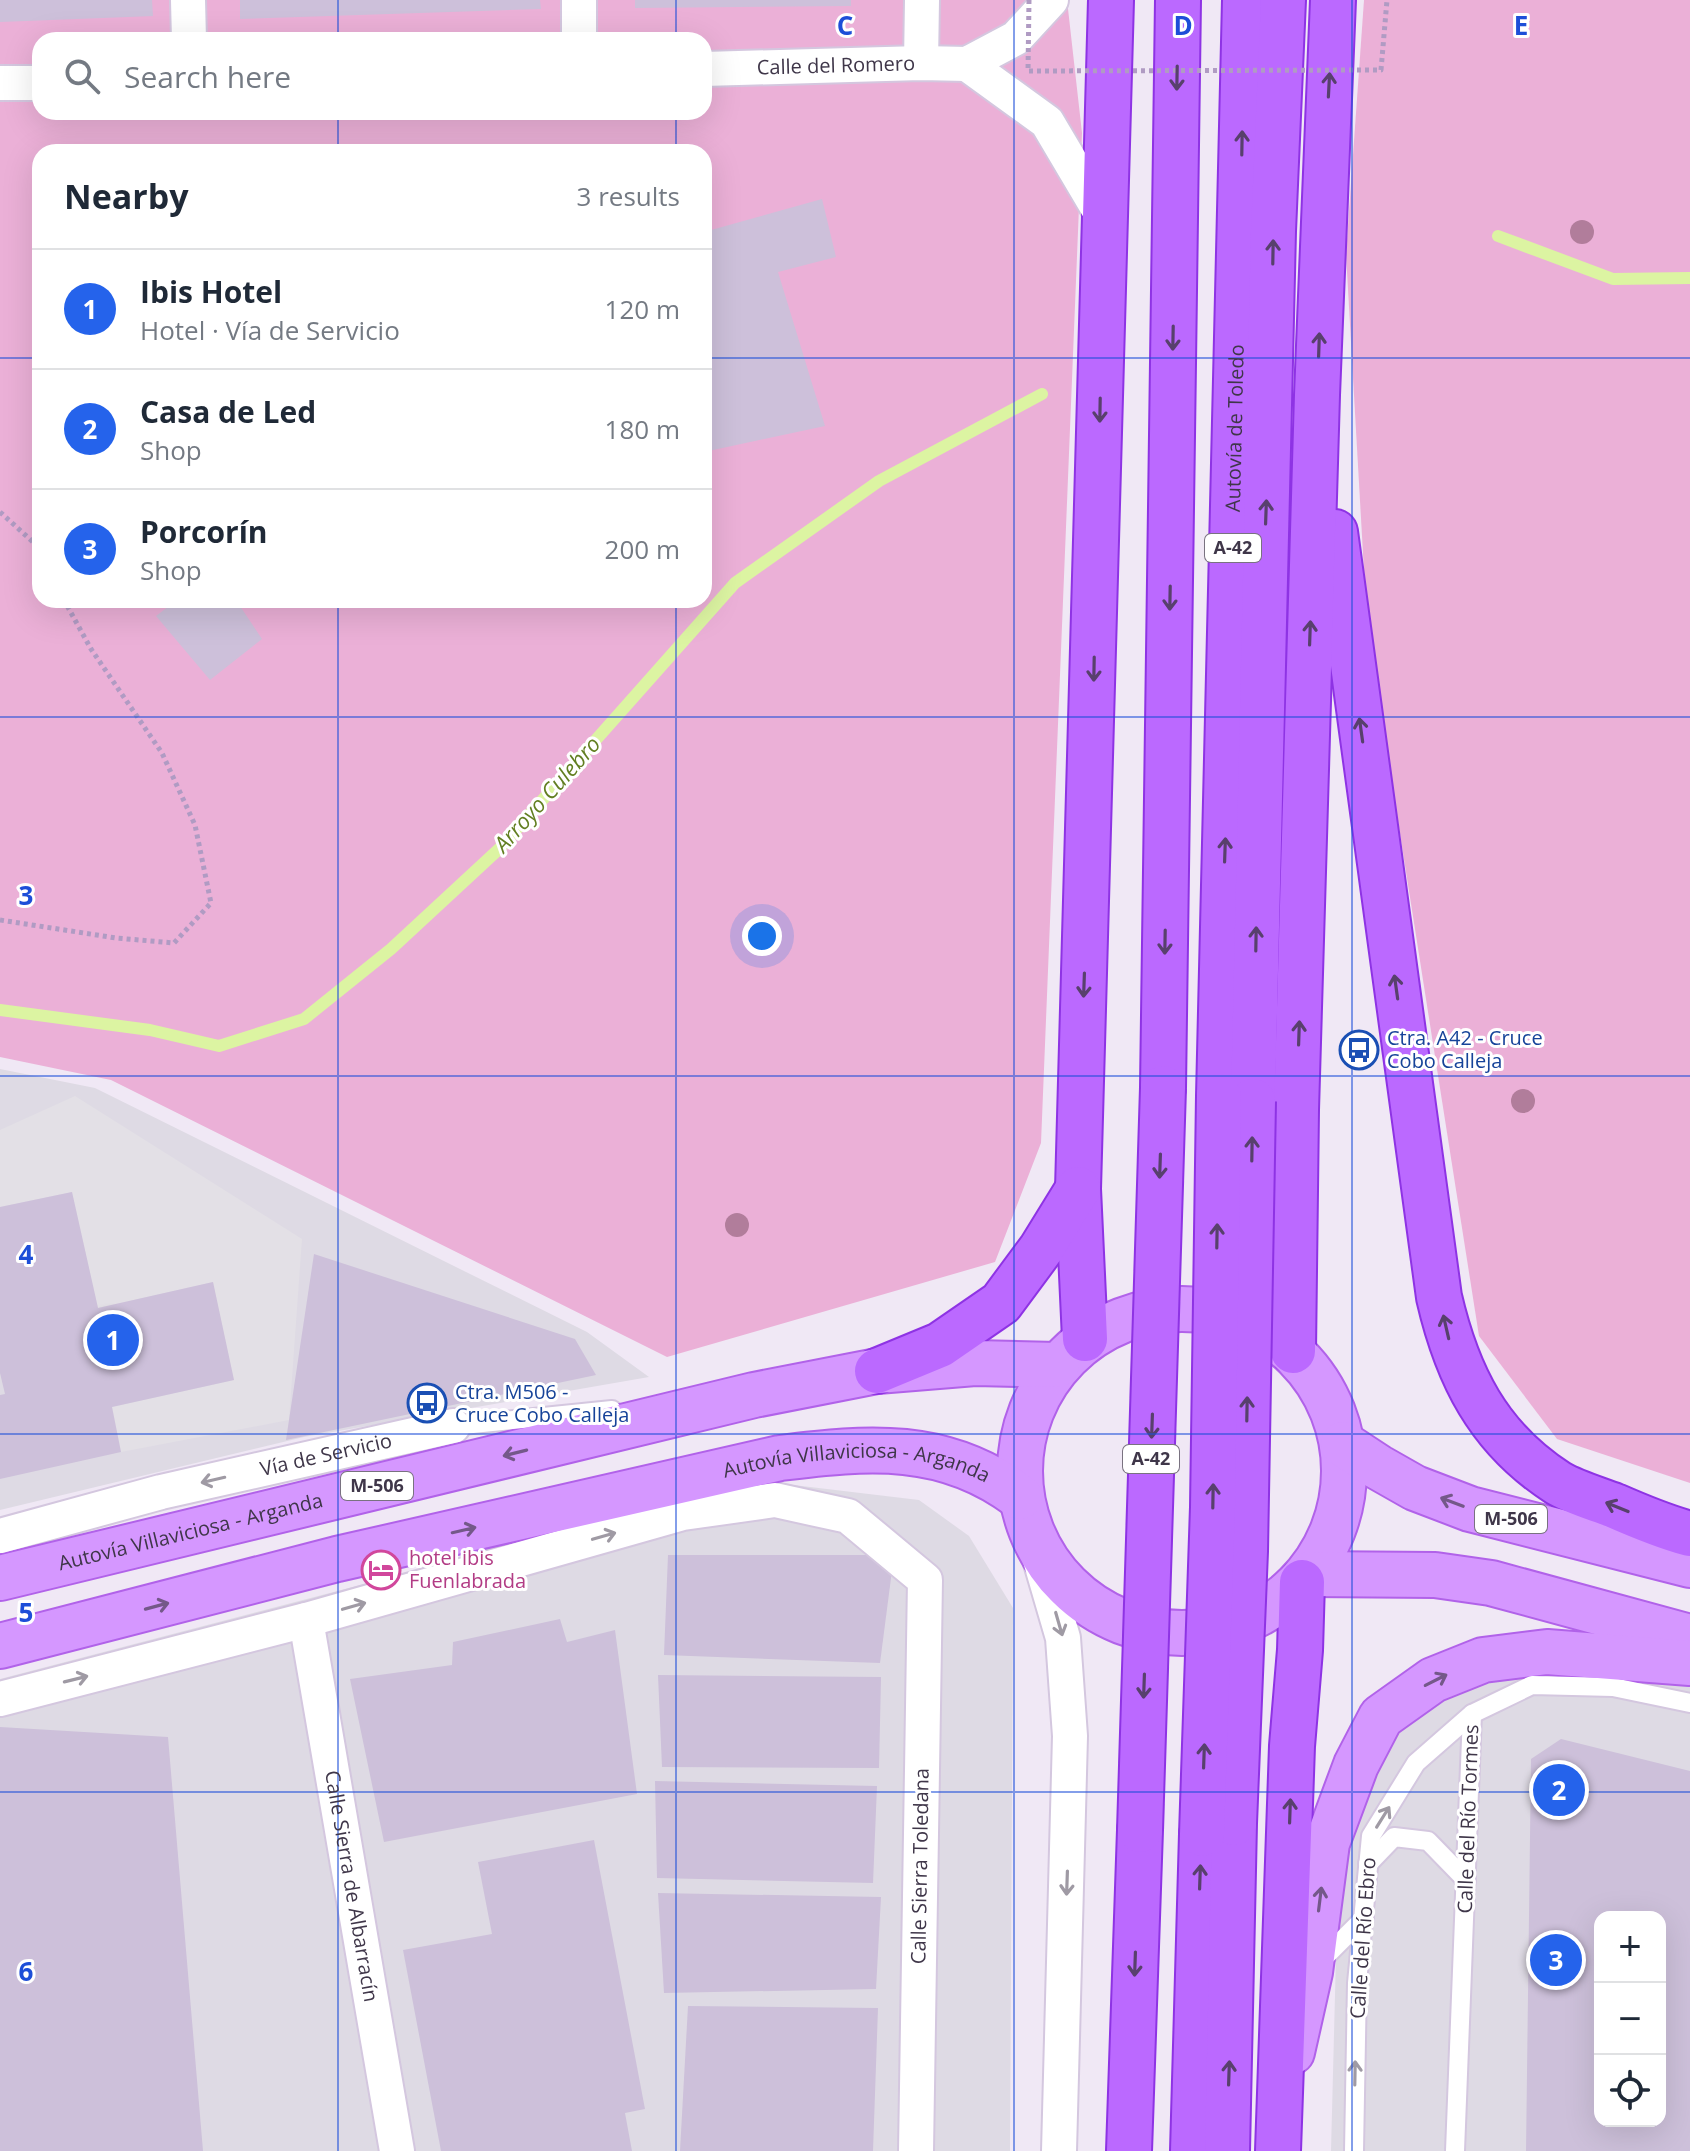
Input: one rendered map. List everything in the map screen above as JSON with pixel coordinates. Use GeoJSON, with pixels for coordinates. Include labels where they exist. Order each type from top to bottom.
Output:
{"type":"FeatureCollection","features":[{"type":"Feature","properties":{"kind":"highway"},"geometry":{"type":"LineString","coordinates":[[1071,1352],[1094,677],[1111,0]]}},
{"type":"Feature","properties":{"kind":"highway","name":"A-42"},"geometry":{"type":"LineString","coordinates":[[1129,2151],[1163,1088],[1178,0]]}},
{"type":"Feature","properties":{"kind":"highway","name":"Autovía de Toledo"},"geometry":{"type":"LineString","coordinates":[[1236,1099],[1245,0]]}},
{"type":"Feature","properties":{"kind":"highway"},"geometry":{"type":"LineString","coordinates":[[1236,1099],[1283,0]]}},
{"type":"Feature","properties":{"kind":"highway"},"geometry":{"type":"LineString","coordinates":[[1293,1351],[1296,1110],[1317,395],[1333,0]]}},
{"type":"Feature","properties":{"kind":"highway"},"geometry":{"type":"LineString","coordinates":[[1317,395],[1432,1250],[1449,1342],[1469,1389],[1509,1444],[1534,1464],[1560,1484],[1690,1534]]}},
{"type":"Feature","properties":{"kind":"highway","name":"A-42"},"geometry":{"type":"LineString","coordinates":[[1193,2151],[1218,1828],[1213,1492],[1236,1099]]}},
{"type":"Feature","properties":{"kind":"highway"},"geometry":{"type":"LineString","coordinates":[[877,1371],[940,1345],[1001,1303],[1041,1249],[1078,1189]]}},
{"type":"Feature","properties":{"kind":"highway"},"geometry":{"type":"LineString","coordinates":[[1278,2132],[1292,1746],[1305,1578]]}},
{"type":"Feature","properties":{"kind":"highway"},"geometry":{"type":"LineString","coordinates":[[1218,1828],[1227,2151]]}},
{"type":"Feature","properties":{"kind":"main road","name":"M-506"},"geometry":{"type":"LineString","coordinates":[[754,1395],[877,1371],[1071,1352],[1136,1315],[1191,1308],[1246,1321],[1293,1351],[1326,1393],[1343,1444],[1340,1513],[1305,1578],[1261,1614],[1212,1632],[1161,1634],[1111,1619],[1068,1590],[1037,1549],[1020,1497],[1024,1427],[1071,1352]]}},
{"type":"Feature","properties":{"kind":"main road","name":"Autovía Villaviciosa - Arganda"},"geometry":{"type":"LineString","coordinates":[[0,1578],[754,1395]]}},
{"type":"Feature","properties":{"kind":"main road","name":"M-506"},"geometry":{"type":"LineString","coordinates":[[1343,1444],[1415,1488],[1470,1509],[1690,1565]]}},
{"type":"Feature","properties":{"kind":"main road","name":"Autovía Villaviciosa - Arganda"},"geometry":{"type":"LineString","coordinates":[[0,1646],[337,1559],[685,1496],[780,1458],[850,1449],[901,1450],[945,1459],[997,1480],[1020,1497]]}},
{"type":"Feature","properties":{"kind":"main road"},"geometry":{"type":"LineString","coordinates":[[1305,1578],[1435,1575],[1491,1583],[1690,1637]]}},
{"type":"Feature","properties":{"kind":"main road"},"geometry":{"type":"LineString","coordinates":[[1278,2132],[1310,1972],[1327,1843],[1356,1765],[1381,1717],[1433,1680],[1483,1660],[1547,1652],[1690,1663]]}},
{"type":"Feature","properties":{"kind":"street"},"geometry":{"type":"LineString","coordinates":[[188,0],[189,32]]}},
{"type":"Feature","properties":{"kind":"street"},"geometry":{"type":"LineString","coordinates":[[579,0],[579,32]]}},
{"type":"Feature","properties":{"kind":"street"},"geometry":{"type":"LineString","coordinates":[[921,63],[922,0]]}},
{"type":"Feature","properties":{"kind":"street"},"geometry":{"type":"LineString","coordinates":[[1051,0],[1016,38],[967,64],[1047,122],[1105,220]]}},
{"type":"Feature","properties":{"kind":"street","name":"Calle del Romero"},"geometry":{"type":"LineString","coordinates":[[712,69],[967,64]]}},
{"type":"Feature","properties":{"kind":"street"},"geometry":{"type":"LineString","coordinates":[[0,83],[32,83]]}},
{"type":"Feature","properties":{"kind":"street","name":"Vía de Servicio"},"geometry":{"type":"LineString","coordinates":[[0,1536],[175,1488],[453,1426]]}},
{"type":"Feature","properties":{"kind":"street"},"geometry":{"type":"LineString","coordinates":[[0,1699],[306,1620],[685,1496]]}},
{"type":"Feature","properties":{"kind":"street","name":"Calle Sierra Toledana"},"geometry":{"type":"LineString","coordinates":[[685,1496],[775,1500],[848,1516],[925,1580],[916,2151]]}},
{"type":"Feature","properties":{"kind":"street"},"geometry":{"type":"LineString","coordinates":[[1037,1549],[1063,1638],[1070,1736],[1059,2151]]}},
{"type":"Feature","properties":{"kind":"street","name":"Calle Sierra de Albarracín"},"geometry":{"type":"LineString","coordinates":[[306,1620],[397,2151]]}},
{"type":"Feature","properties":{"kind":"lane","name":"Vía de Servicio"},"geometry":{"type":"LineString","coordinates":[[453,1426],[754,1395]]}},
{"type":"Feature","properties":{"kind":"lane","name":"Calle del Río Tormes"},"geometry":{"type":"LineString","coordinates":[[1455,2151],[1472,1714],[1532,1685],[1613,1687],[1690,1703]]}},
{"type":"Feature","properties":{"kind":"lane","name":"Calle del Río Ebro"},"geometry":{"type":"LineString","coordinates":[[1354,2151],[1357,1983],[1371,1836],[1416,1763],[1472,1714]]}},
{"type":"Feature","properties":{"kind":"lane"},"geometry":{"type":"LineString","coordinates":[[1368,1864],[1394,1837],[1428,1841],[1466,1880]]}},
{"type":"Feature","properties":{"kind":"lane"},"geometry":{"type":"LineString","coordinates":[[1310,1972],[1364,1918]]}},
{"type":"Feature","properties":{"kind":"path"},"geometry":{"type":"LineString","coordinates":[[1029,0],[1028,71],[1381,70],[1387,0]]}},
{"type":"Feature","properties":{"kind":"path"},"geometry":{"type":"LineString","coordinates":[[0,512],[32,541]]}},
{"type":"Feature","properties":{"kind":"path"},"geometry":{"type":"LineString","coordinates":[[0,920],[116,938],[174,943],[211,903],[195,825],[162,753],[91,649],[68,608]]}},
{"type":"Feature","properties":{"kind":"shaded area"},"geometry":{"type":"Polygon","coordinates":[[[0,0],[1067,0],[1082,133],[1041,1143],[995,1262],[667,1357],[111,1080],[0,1057],[0,0]]]}},
{"type":"Feature","properties":{"kind":"shaded area"},"geometry":{"type":"Polygon","coordinates":[[[1364,0],[1690,0],[1690,1483],[1557,1439],[1479,1336],[1367,624],[1346,254],[1364,0]]]}},
{"type":"Feature","properties":{"kind":"shaded area"},"geometry":{"type":"Polygon","coordinates":[[[0,1069],[95,1088],[587,1332],[649,1377],[304,1437],[0,1510],[0,1069]]]}},
{"type":"Feature","properties":{"kind":"shaded area"},"geometry":{"type":"Polygon","coordinates":[[[75,1096],[302,1239],[289,1420],[121,1452],[112,1407],[234,1380],[213,1282],[98,1308],[72,1192],[0,1207],[0,1130],[75,1096]]]}},
{"type":"Feature","properties":{"kind":"shaded area"},"geometry":{"type":"Polygon","coordinates":[[[759,1481],[919,1500],[969,1536],[1013,1608],[1010,2151],[0,2151],[0,1679],[759,1481]]]}},
{"type":"Feature","properties":{"kind":"shaded area"},"geometry":{"type":"Polygon","coordinates":[[[1535,1630],[1690,1664],[1690,2151],[1331,2151],[1341,1762],[1381,1717],[1417,1662],[1535,1630]]]}},
{"type":"Feature","properties":{"kind":"building"},"geometry":{"type":"Polygon","coordinates":[[[0,0],[152,0],[153,16],[0,22],[0,0]]]}},
{"type":"Feature","properties":{"kind":"building"},"geometry":{"type":"Polygon","coordinates":[[[240,0],[540,0],[541,9],[240,19],[240,0]]]}},
{"type":"Feature","properties":{"kind":"building"},"geometry":{"type":"Polygon","coordinates":[[[635,0],[851,0],[851,6],[635,8],[635,0]]]}},
{"type":"Feature","properties":{"kind":"building"},"geometry":{"type":"Polygon","coordinates":[[[822,199],[836,257],[778,272],[825,426],[712,450],[712,230],[822,199]]]}},
{"type":"Feature","properties":{"kind":"building"},"geometry":{"type":"Polygon","coordinates":[[[166,608],[241,608],[262,639],[210,680],[156,616],[166,608]]]}},
{"type":"Feature","properties":{"kind":"building"},"geometry":{"type":"Polygon","coordinates":[[[72,1192],[98,1308],[213,1282],[234,1380],[112,1407],[121,1452],[0,1479],[0,1395],[5,1394],[0,1373],[0,1207],[72,1192]]]}},
{"type":"Feature","properties":{"kind":"building"},"geometry":{"type":"Polygon","coordinates":[[[314,1254],[575,1339],[596,1375],[286,1440],[314,1254]]]}},
{"type":"Feature","properties":{"kind":"building"},"geometry":{"type":"Polygon","coordinates":[[[668,1555],[894,1555],[880,1663],[664,1655],[668,1555]]]}},
{"type":"Feature","properties":{"kind":"building"},"geometry":{"type":"Polygon","coordinates":[[[560,1619],[567,1642],[615,1630],[637,1794],[384,1842],[350,1679],[452,1665],[453,1642],[560,1619]]]}},
{"type":"Feature","properties":{"kind":"building"},"geometry":{"type":"Polygon","coordinates":[[[658,1675],[881,1677],[879,1768],[662,1767],[658,1675]]]}},
{"type":"Feature","properties":{"kind":"building"},"geometry":{"type":"Polygon","coordinates":[[[0,1727],[168,1737],[203,2151],[0,2151],[0,1727]]]}},
{"type":"Feature","properties":{"kind":"building"},"geometry":{"type":"Polygon","coordinates":[[[1561,1739],[1690,1771],[1690,2151],[1526,2151],[1531,1759],[1561,1739]]]}},
{"type":"Feature","properties":{"kind":"building"},"geometry":{"type":"Polygon","coordinates":[[[655,1781],[877,1786],[873,1883],[657,1878],[655,1781]]]}},
{"type":"Feature","properties":{"kind":"building"},"geometry":{"type":"Polygon","coordinates":[[[594,1840],[645,2109],[625,2113],[632,2151],[441,2151],[403,1950],[492,1934],[478,1862],[594,1840]]]}},
{"type":"Feature","properties":{"kind":"building"},"geometry":{"type":"Polygon","coordinates":[[[658,1893],[881,1897],[876,1989],[664,1993],[658,1893]]]}},
{"type":"Feature","properties":{"kind":"building"},"geometry":{"type":"Polygon","coordinates":[[[688,2006],[878,2008],[873,2151],[680,2151],[688,2006]]]}},
{"type":"Feature","properties":{"kind":"waterway","name":"Arroyo Culebro"},"geometry":{"type":"LineString","coordinates":[[1498,236],[1613,279],[1690,278]]}},
{"type":"Feature","properties":{"kind":"waterway","name":"Arroyo Culebro"},"geometry":{"type":"LineString","coordinates":[[0,1010],[150,1030],[219,1046],[304,1019],[391,949],[499,849],[735,583],[879,481],[1042,394]]}},
{"type":"Feature","properties":{"kind":"place","name":"Ctra. A42 - Cruce Cobo Calleja"},"geometry":{"type":"Point","coordinates":[1359,1050]}},
{"type":"Feature","properties":{"kind":"place","name":"Ibis Hotel"},"geometry":{"type":"Point","coordinates":[113,1340]}},
{"type":"Feature","properties":{"kind":"place","name":"Ctra. M506 - Cruce Cobo Calleja"},"geometry":{"type":"Point","coordinates":[427,1403]}},
{"type":"Feature","properties":{"kind":"place","name":"hotel ibis Fuenlabrada"},"geometry":{"type":"Point","coordinates":[381,1570]}},
{"type":"Feature","properties":{"kind":"place","name":"Casa de Led"},"geometry":{"type":"Point","coordinates":[1559,1790]}},
{"type":"Feature","properties":{"kind":"place","name":"Porcorín"},"geometry":{"type":"Point","coordinates":[1556,1960]}}]}
